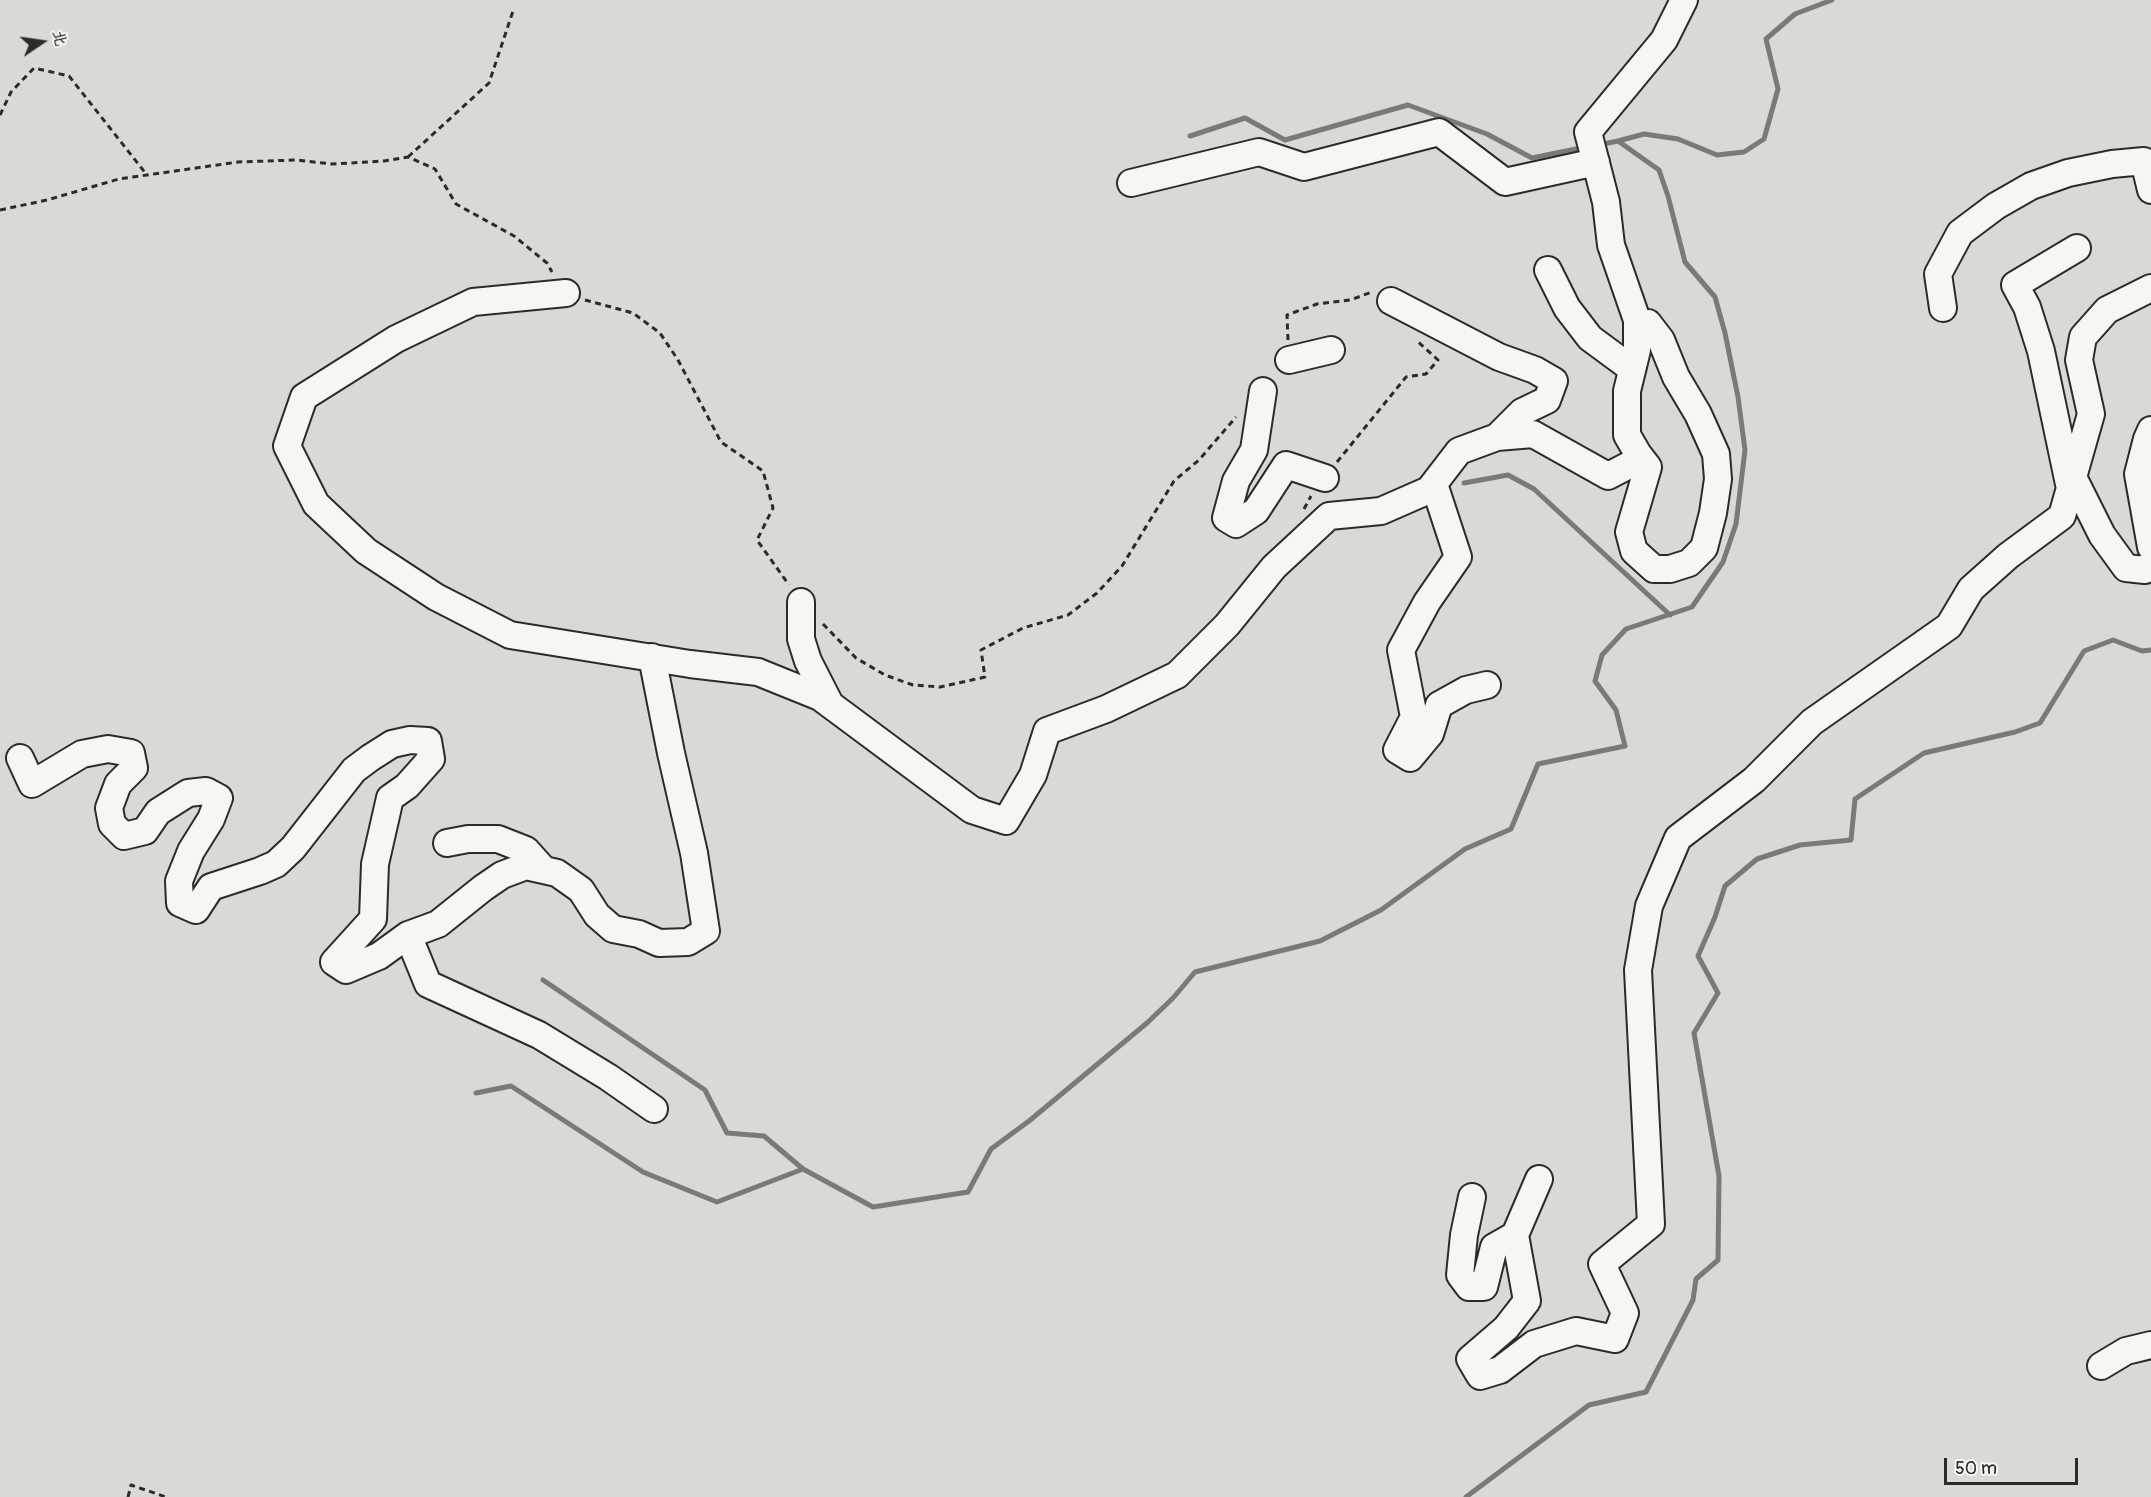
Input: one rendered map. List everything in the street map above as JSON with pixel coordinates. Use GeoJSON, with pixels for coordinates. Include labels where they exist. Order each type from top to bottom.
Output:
{"type":"FeatureCollection","features":[{"type":"Feature","properties":{"kind":"lane"},"geometry":{"type":"LineString","coordinates":[[1637,326],[1648,323],[1661,340],[1676,376],[1698,414],[1716,454],[1718,479],[1713,513],[1704,548],[1689,563],[1670,569],[1654,568],[1634,551],[1629,532],[1648,467],[1627,435],[1627,391],[1637,350],[1637,326],[1637,320],[1611,245],[1606,202],[1588,132],[1664,40],[1684,0]]}},
{"type":"Feature","properties":{"kind":"lane"},"geometry":{"type":"LineString","coordinates":[[1131,183],[1259,152],[1304,167],[1439,132],[1505,182],[1596,162]]}},
{"type":"Feature","properties":{"kind":"lane"},"geometry":{"type":"LineString","coordinates":[[1943,308],[1938,274],[1960,233],[1996,206],[2031,186],[2068,173],[2112,164],[2144,161],[2151,190]]}},
{"type":"Feature","properties":{"kind":"lane"},"geometry":{"type":"LineString","coordinates":[[2077,248],[2015,285],[2027,307],[2041,351],[2071,482],[2102,535],[2126,568],[2145,570],[2151,564]]}},
{"type":"Feature","properties":{"kind":"lane"},"geometry":{"type":"LineString","coordinates":[[1548,270],[1567,308],[1590,338],[1632,369]]}},
{"type":"Feature","properties":{"kind":"lane"},"geometry":{"type":"LineString","coordinates":[[1539,1179],[1515,1235],[1527,1301],[1506,1328],[1470,1359],[1480,1376],[1500,1370],[1534,1344],[1576,1332],[1615,1339],[1625,1313],[1602,1264],[1651,1224],[1638,970],[1649,906],[1678,838],[1754,780],[1812,722],[1949,626],[1971,589],[2008,556],[2062,516],[2091,414],[2079,360],[2084,337],[2107,310],[2151,288]]}},
{"type":"Feature","properties":{"kind":"lane"},"geometry":{"type":"LineString","coordinates":[[566,293],[473,302],[396,339],[304,397],[287,446],[315,504],[366,551],[436,597],[510,635],[758,672],[820,697],[972,810],[1006,821],[1033,775],[1047,731],[1106,709],[1177,675],[1227,626],[1274,567],[1329,516],[1381,511],[1430,490],[1460,452],[1497,437],[1533,434],[1608,476],[1633,463],[1638,454]]}},
{"type":"Feature","properties":{"kind":"lane"},"geometry":{"type":"LineString","coordinates":[[1391,301],[1499,357],[1535,370],[1554,381],[1547,400],[1522,411],[1497,437]]}},
{"type":"Feature","properties":{"kind":"lane"},"geometry":{"type":"LineString","coordinates":[[1289,360],[1331,350]]}},
{"type":"Feature","properties":{"kind":"lane"},"geometry":{"type":"LineString","coordinates":[[1263,391],[1254,450],[1236,481],[1226,518],[1236,524],[1256,511],[1286,465],[1325,478]]}},
{"type":"Feature","properties":{"kind":"lane"},"geometry":{"type":"LineString","coordinates":[[2151,430],[2138,474],[2151,547]]}},
{"type":"Feature","properties":{"kind":"lane"},"geometry":{"type":"LineString","coordinates":[[1434,484],[1458,557],[1427,602],[1401,650],[1414,717],[1397,750],[1410,758],[1430,734],[1439,705],[1466,690],[1487,685]]}},
{"type":"Feature","properties":{"kind":"lane"},"geometry":{"type":"LineString","coordinates":[[801,602],[801,639],[808,661],[830,704]]}},
{"type":"Feature","properties":{"kind":"lane"},"geometry":{"type":"LineString","coordinates":[[20,758],[32,784],[82,754],[108,749],[131,753],[134,768],[118,784],[109,808],[112,824],[124,836],[145,831],[158,812],[188,793],[206,791],[219,798],[211,819],[191,850],[178,881],[180,903],[196,910],[211,888],[276,864],[293,848],[354,770],[370,758],[392,744],[410,740],[428,741],[431,759],[407,786],[390,798],[375,864],[373,920],[334,962],[346,970],[379,956],[408,935],[438,924],[502,875],[526,866],[557,873],[581,890],[597,915],[613,929],[639,934],[659,944],[688,942],[706,931],[694,853],[652,657]]}},
{"type":"Feature","properties":{"kind":"lane"},"geometry":{"type":"LineString","coordinates":[[447,843],[468,839],[498,839],[526,850],[544,870]]}},
{"type":"Feature","properties":{"kind":"lane"},"geometry":{"type":"LineString","coordinates":[[408,935],[428,984],[539,1035],[608,1077],[654,1109]]}},
{"type":"Feature","properties":{"kind":"lane"},"geometry":{"type":"LineString","coordinates":[[1472,1197],[1464,1235],[1461,1275],[1469,1287],[1484,1287],[1494,1247],[1515,1235]]}},
{"type":"Feature","properties":{"kind":"lane"},"geometry":{"type":"LineString","coordinates":[[2101,1366],[2126,1351],[2151,1345]]}},
{"type":"Feature","properties":{"kind":"path"},"geometry":{"type":"LineString","coordinates":[[0,210],[47,200],[119,179],[238,162],[296,160],[332,164],[408,157],[489,83],[513,11]]}},
{"type":"Feature","properties":{"kind":"path"},"geometry":{"type":"LineString","coordinates":[[0,115],[11,92],[34,68],[69,76],[147,175]]}},
{"type":"Feature","properties":{"kind":"path"},"geometry":{"type":"LineString","coordinates":[[408,157],[435,169],[456,204],[514,236],[547,263],[566,293],[633,314],[660,333],[678,360],[721,442],[763,471],[773,508],[757,540],[801,602],[856,658],[885,675],[913,685],[940,687],[986,678],[981,650],[1023,628],[1068,615],[1097,593],[1122,566],[1174,481],[1199,460],[1234,419],[1263,391]]}},
{"type":"Feature","properties":{"kind":"path"},"geometry":{"type":"LineString","coordinates":[[1289,360],[1287,315],[1317,304],[1350,300],[1376,290],[1391,301]]}},
{"type":"Feature","properties":{"kind":"path"},"geometry":{"type":"LineString","coordinates":[[1295,548],[1294,527],[1310,497],[1353,440],[1406,377],[1426,374],[1438,360],[1411,336]]}},
{"type":"Feature","properties":{"kind":"path"},"geometry":{"type":"LineString","coordinates":[[128,1497],[131,1485],[166,1497]]}},
{"type":"Feature","properties":{"kind":"shaded area"},"geometry":{"type":"Polygon","coordinates":[[[0,0],[2151,0],[2151,1497],[0,1497],[0,0]]]}},
{"type":"Feature","properties":{"kind":"waterway"},"geometry":{"type":"LineString","coordinates":[[476,1093],[511,1086],[643,1172],[717,1202],[803,1169],[873,1207],[968,1192],[991,1149],[1029,1121],[1147,1023],[1195,972],[1320,941],[1381,910],[1465,849],[1511,829],[1538,764],[1625,746],[1616,710],[1595,681],[1602,655],[1626,629],[1692,607],[1723,562],[1736,524],[1745,450],[1738,397],[1715,297],[1685,262],[1659,170],[1618,141],[1644,134],[1678,139],[1717,155],[1744,152],[1764,139],[1778,89],[1766,39],[1795,14],[1832,0]]}},
{"type":"Feature","properties":{"kind":"waterway"},"geometry":{"type":"LineString","coordinates":[[1190,136],[1245,118],[1285,140],[1408,105],[1487,134],[1532,158],[1576,149]]}},
{"type":"Feature","properties":{"kind":"waterway"},"geometry":{"type":"LineString","coordinates":[[1608,143],[1618,141]]}},
{"type":"Feature","properties":{"kind":"waterway"},"geometry":{"type":"LineString","coordinates":[[1464,483],[1508,475],[1534,489],[1670,615]]}},
{"type":"Feature","properties":{"kind":"waterway"},"geometry":{"type":"LineString","coordinates":[[1466,1497],[1589,1405],[1646,1392],[1693,1300],[1696,1279],[1718,1260],[1719,1176],[1694,1033],[1718,993],[1698,956],[1715,917],[1725,886],[1757,859],[1800,845],[1851,840],[1855,799],[1924,753],[2015,732],[2040,723],[2084,651],[2113,640],[2142,651],[2151,650]]}},
{"type":"Feature","properties":{"kind":"waterway"},"geometry":{"type":"LineString","coordinates":[[543,980],[705,1090],[727,1133],[764,1136],[803,1169]]}}]}
